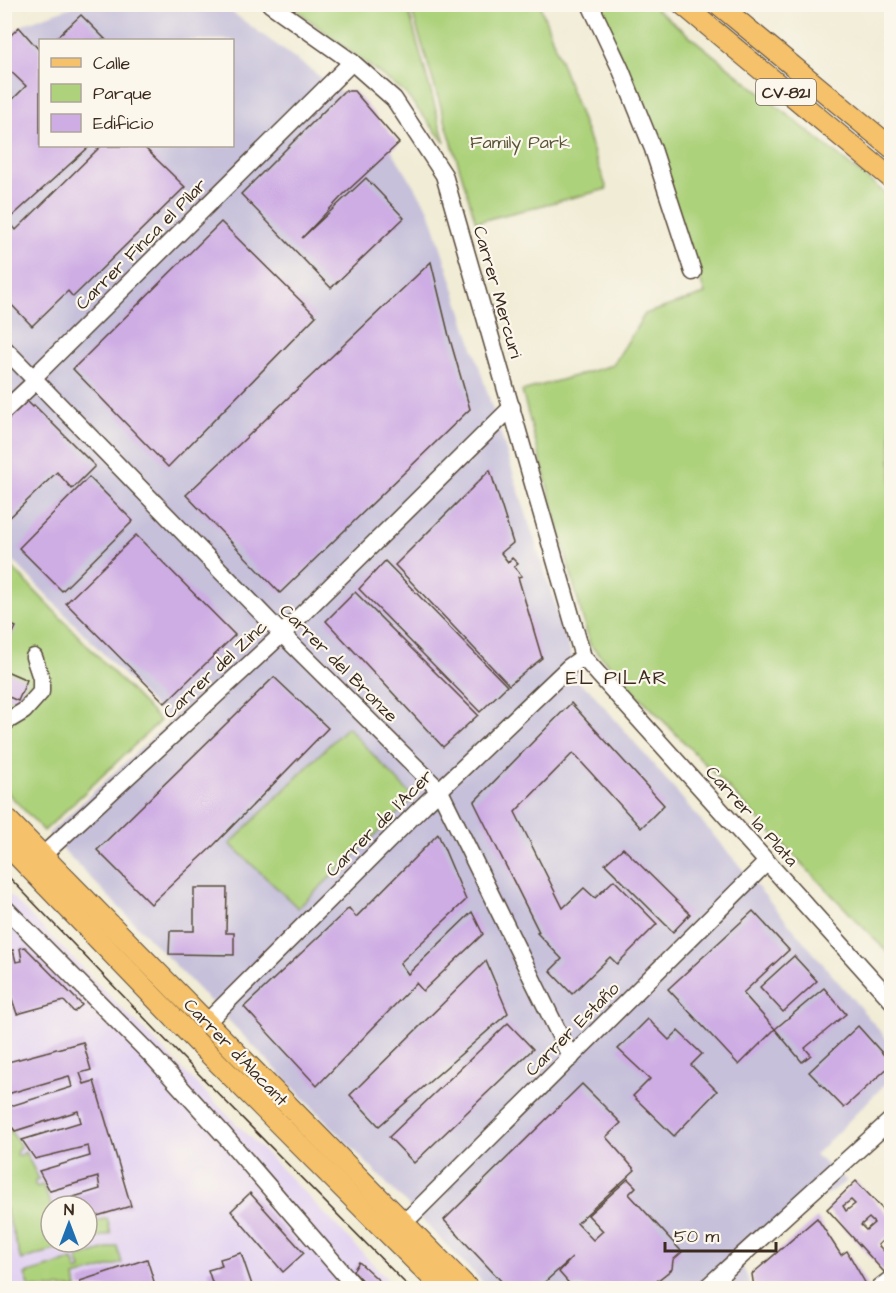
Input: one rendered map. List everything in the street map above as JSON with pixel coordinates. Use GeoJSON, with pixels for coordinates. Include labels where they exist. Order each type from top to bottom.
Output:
{"type":"FeatureCollection","features":[{"type":"Feature","properties":{"kind":"main road","name":"CV-821"},"geometry":{"type":"LineString","coordinates":[[682,4],[891,179]]}},
{"type":"Feature","properties":{"kind":"main road","name":"CV-821"},"geometry":{"type":"LineString","coordinates":[[718,4],[891,148]]}},
{"type":"Feature","properties":{"kind":"main road","name":"Carrer d'Alacant"},"geometry":{"type":"LineString","coordinates":[[4,816],[468,1288]]}},
{"type":"Feature","properties":{"kind":"main road","name":"Carrer d'Alacant"},"geometry":{"type":"LineString","coordinates":[[4,842],[196,1041],[442,1288]]}},
{"type":"Feature","properties":{"kind":"street","name":"Carrer Mercuri"},"geometry":{"type":"LineString","coordinates":[[270,4],[352,62],[394,99],[444,175],[583,657]]}},
{"type":"Feature","properties":{"kind":"street"},"geometry":{"type":"LineString","coordinates":[[590,4],[621,70],[653,149],[693,272]]}},
{"type":"Feature","properties":{"kind":"street","name":"Carrer Finca el Pilar"},"geometry":{"type":"LineString","coordinates":[[4,411],[352,62]]}},
{"type":"Feature","properties":{"kind":"street","name":"Carrer del Bronze"},"geometry":{"type":"LineString","coordinates":[[4,348],[282,634],[440,791],[571,1058]]}},
{"type":"Feature","properties":{"kind":"street","name":"Carrer del Zinc"},"geometry":{"type":"LineString","coordinates":[[43,855],[282,634],[512,407]]}},
{"type":"Feature","properties":{"kind":"street"},"geometry":{"type":"LineString","coordinates":[[4,723],[24,711],[41,692],[41,678],[34,657]]}},
{"type":"Feature","properties":{"kind":"street","name":"Carrer de l'Acer"},"geometry":{"type":"LineString","coordinates":[[207,1022],[440,791],[569,667],[583,657]]}},
{"type":"Feature","properties":{"kind":"street","name":"Carrer la Plata"},"geometry":{"type":"LineString","coordinates":[[583,657],[891,1001]]}},
{"type":"Feature","properties":{"kind":"street","name":"Carrer Estaño"},"geometry":{"type":"LineString","coordinates":[[403,1224],[767,862]]}},
{"type":"Feature","properties":{"kind":"street"},"geometry":{"type":"LineString","coordinates":[[4,908],[154,1058],[356,1288]]}},
{"type":"Feature","properties":{"kind":"street"},"geometry":{"type":"LineString","coordinates":[[706,1288],[723,1282],[891,1119]]}},
{"type":"Feature","properties":{"kind":"street"},"geometry":{"type":"LineString","coordinates":[[879,1288],[891,1278]]}},
{"type":"Feature","properties":{"kind":"shaded area"},"geometry":{"type":"Polygon","coordinates":[[[77,5],[222,5],[367,111],[429,210],[581,685],[590,690],[891,1044],[891,1078],[815,1155],[847,1181],[737,1253],[752,1288],[488,1288],[48,834],[169,722],[9,556],[5,559],[5,44],[24,24],[77,5]]]}},
{"type":"Feature","properties":{"kind":"shaded area"},"geometry":{"type":"Polygon","coordinates":[[[4,889],[302,1190],[396,1288],[5,1288],[4,889]]]}},
{"type":"Feature","properties":{"kind":"green space"},"geometry":{"type":"Polygon","coordinates":[[[290,5],[407,5],[445,143],[405,93],[290,5]]]}},
{"type":"Feature","properties":{"kind":"green space","name":"Family Park"},"geometry":{"type":"Polygon","coordinates":[[[410,5],[540,5],[607,189],[476,222],[410,5]]]}},
{"type":"Feature","properties":{"kind":"green space"},"geometry":{"type":"Polygon","coordinates":[[[596,5],[651,5],[891,198],[891,956],[590,645],[522,391],[613,365],[645,314],[705,294],[636,90],[596,5]]]}},
{"type":"Feature","properties":{"kind":"green space"},"geometry":{"type":"Polygon","coordinates":[[[8,563],[160,721],[44,831],[5,790],[4,566],[8,563]]]}},
{"type":"Feature","properties":{"kind":"green space"},"geometry":{"type":"Polygon","coordinates":[[[347,727],[414,798],[298,908],[230,844],[347,727]]]}},
{"type":"Feature","properties":{"kind":"green space"},"geometry":{"type":"Polygon","coordinates":[[[5,1122],[21,1147],[17,1149],[17,1154],[20,1156],[25,1152],[39,1179],[35,1181],[35,1185],[38,1187],[42,1184],[46,1194],[39,1194],[39,1254],[41,1254],[21,1260],[5,1206],[5,1122]]]}},
{"type":"Feature","properties":{"kind":"green space"},"geometry":{"type":"Polygon","coordinates":[[[107,1218],[111,1234],[99,1237],[99,1220],[107,1218]]]}},
{"type":"Feature","properties":{"kind":"green space"},"geometry":{"type":"Polygon","coordinates":[[[117,1246],[122,1263],[75,1277],[77,1288],[30,1288],[25,1274],[73,1260],[77,1271],[81,1269],[77,1258],[99,1254],[99,1251],[117,1246]]]}},
{"type":"Feature","properties":{"kind":"building"},"geometry":{"type":"Polygon","coordinates":[[[81,15],[105,39],[55,39],[81,15]]]}},
{"type":"Feature","properties":{"kind":"building"},"geometry":{"type":"Polygon","coordinates":[[[19,27],[39,50],[39,147],[89,147],[8,220],[4,217],[4,108],[26,86],[4,65],[4,42],[19,27]]]}},
{"type":"Feature","properties":{"kind":"building"},"geometry":{"type":"Polygon","coordinates":[[[344,91],[354,91],[399,143],[344,194],[302,238],[366,178],[404,218],[331,288],[241,194],[344,91]]]}},
{"type":"Feature","properties":{"kind":"building"},"geometry":{"type":"Polygon","coordinates":[[[100,147],[144,147],[185,187],[73,297],[68,291],[32,326],[5,298],[5,222],[8,220],[16,230],[100,147]]]}},
{"type":"Feature","properties":{"kind":"building"},"geometry":{"type":"Polygon","coordinates":[[[221,222],[316,316],[168,467],[73,369],[221,222]]]}},
{"type":"Feature","properties":{"kind":"building"},"geometry":{"type":"Polygon","coordinates":[[[431,262],[470,409],[280,593],[186,495],[431,262]]]}},
{"type":"Feature","properties":{"kind":"building"},"geometry":{"type":"Polygon","coordinates":[[[27,401],[33,407],[34,405],[95,466],[72,489],[57,472],[4,523],[4,423],[27,401]]]}},
{"type":"Feature","properties":{"kind":"building"},"geometry":{"type":"Polygon","coordinates":[[[490,470],[513,543],[501,553],[508,562],[512,558],[518,564],[514,567],[522,576],[518,577],[542,658],[509,685],[395,565],[490,470]]]}},
{"type":"Feature","properties":{"kind":"building"},"geometry":{"type":"Polygon","coordinates":[[[89,477],[133,521],[62,591],[19,548],[89,477]]]}},
{"type":"Feature","properties":{"kind":"building"},"geometry":{"type":"Polygon","coordinates":[[[136,535],[235,635],[165,703],[66,603],[136,535]]]}},
{"type":"Feature","properties":{"kind":"building"},"geometry":{"type":"Polygon","coordinates":[[[385,561],[507,686],[480,712],[359,589],[385,561]]]}},
{"type":"Feature","properties":{"kind":"building"},"geometry":{"type":"Polygon","coordinates":[[[355,592],[478,715],[443,747],[326,621],[355,592]]]}},
{"type":"Feature","properties":{"kind":"building"},"geometry":{"type":"Polygon","coordinates":[[[6,623],[16,627],[4,652],[4,627],[6,623]]]}},
{"type":"Feature","properties":{"kind":"building"},"geometry":{"type":"Polygon","coordinates":[[[4,670],[27,680],[18,701],[9,697],[4,708],[4,670]]]}},
{"type":"Feature","properties":{"kind":"building"},"geometry":{"type":"Polygon","coordinates":[[[274,677],[328,728],[214,845],[151,904],[97,850],[274,677]]]}},
{"type":"Feature","properties":{"kind":"building"},"geometry":{"type":"Polygon","coordinates":[[[571,703],[664,805],[641,828],[573,753],[515,812],[563,908],[584,888],[595,898],[614,880],[657,924],[617,964],[610,957],[572,994],[550,971],[562,959],[537,933],[539,932],[474,802],[571,703]]]}},
{"type":"Feature","properties":{"kind":"building"},"geometry":{"type":"Polygon","coordinates":[[[438,834],[466,900],[400,963],[408,974],[472,912],[483,934],[423,991],[416,983],[317,1086],[244,1007],[349,908],[356,917],[438,834]]]}},
{"type":"Feature","properties":{"kind":"building"},"geometry":{"type":"Polygon","coordinates":[[[623,848],[690,914],[673,932],[605,864],[623,848]]]}},
{"type":"Feature","properties":{"kind":"building"},"geometry":{"type":"Polygon","coordinates":[[[194,888],[227,888],[226,933],[234,933],[234,955],[169,954],[170,931],[194,931],[194,888]]]}},
{"type":"Feature","properties":{"kind":"building"},"geometry":{"type":"Polygon","coordinates":[[[753,911],[789,950],[743,993],[775,1029],[739,1065],[668,989],[753,911]]]}},
{"type":"Feature","properties":{"kind":"building"},"geometry":{"type":"Polygon","coordinates":[[[25,947],[82,1005],[74,1012],[64,1001],[17,1014],[11,996],[4,998],[4,952],[13,950],[16,962],[22,961],[20,948],[25,947]]]}},
{"type":"Feature","properties":{"kind":"building"},"geometry":{"type":"Polygon","coordinates":[[[794,956],[817,981],[783,1012],[760,987],[794,956]]]}},
{"type":"Feature","properties":{"kind":"building"},"geometry":{"type":"Polygon","coordinates":[[[486,961],[508,1013],[379,1126],[350,1095],[486,961]]]}},
{"type":"Feature","properties":{"kind":"building"},"geometry":{"type":"Polygon","coordinates":[[[824,988],[846,1014],[805,1048],[811,1055],[802,1062],[775,1029],[824,988]]]}},
{"type":"Feature","properties":{"kind":"building"},"geometry":{"type":"Polygon","coordinates":[[[648,1019],[669,1040],[678,1031],[702,1054],[691,1065],[717,1091],[674,1136],[633,1096],[650,1079],[618,1049],[648,1019]]]}},
{"type":"Feature","properties":{"kind":"building"},"geometry":{"type":"Polygon","coordinates":[[[508,1023],[533,1049],[414,1163],[389,1137],[508,1023]]]}},
{"type":"Feature","properties":{"kind":"building"},"geometry":{"type":"Polygon","coordinates":[[[858,1026],[892,1064],[844,1108],[809,1072],[858,1026]]]}},
{"type":"Feature","properties":{"kind":"building"},"geometry":{"type":"Polygon","coordinates":[[[83,1042],[91,1070],[80,1073],[84,1084],[94,1081],[131,1206],[99,1215],[99,1194],[84,1194],[100,1189],[98,1177],[50,1191],[39,1171],[90,1156],[88,1146],[35,1159],[22,1140],[81,1122],[78,1111],[15,1131],[4,1116],[4,1108],[72,1087],[69,1076],[4,1095],[4,1063],[83,1042]]]}},
{"type":"Feature","properties":{"kind":"building"},"geometry":{"type":"Polygon","coordinates":[[[582,1084],[621,1123],[606,1137],[635,1170],[577,1223],[593,1240],[603,1231],[588,1215],[628,1179],[636,1187],[629,1194],[682,1252],[673,1260],[672,1269],[648,1288],[584,1288],[579,1284],[573,1288],[559,1272],[572,1258],[538,1288],[526,1288],[502,1282],[444,1220],[582,1084]]]}},
{"type":"Feature","properties":{"kind":"building"},"geometry":{"type":"Polygon","coordinates":[[[856,1181],[892,1219],[892,1243],[886,1237],[878,1245],[884,1251],[892,1244],[892,1267],[884,1272],[827,1209],[856,1181]],[[851,1200],[843,1206],[846,1211],[855,1204],[851,1200]],[[869,1218],[861,1225],[866,1230],[874,1223],[869,1218]]]}},
{"type":"Feature","properties":{"kind":"building"},"geometry":{"type":"Polygon","coordinates":[[[250,1193],[304,1253],[283,1272],[231,1211],[250,1193]]]}},
{"type":"Feature","properties":{"kind":"building"},"geometry":{"type":"Polygon","coordinates":[[[817,1218],[841,1255],[847,1251],[867,1286],[862,1288],[754,1288],[752,1274],[817,1218]]]}},
{"type":"Feature","properties":{"kind":"building"},"geometry":{"type":"Polygon","coordinates":[[[241,1253],[253,1288],[214,1288],[208,1270],[222,1266],[220,1259],[241,1253]]]}},
{"type":"Feature","properties":{"kind":"building"},"geometry":{"type":"Polygon","coordinates":[[[147,1259],[156,1288],[81,1288],[80,1281],[147,1259]]]}},
{"type":"Feature","properties":{"kind":"building"},"geometry":{"type":"Polygon","coordinates":[[[359,1262],[387,1288],[369,1288],[353,1271],[359,1262]]]}},
{"type":"Feature","properties":{"kind":"tram line"},"geometry":{"type":"LineString","coordinates":[[4,872],[179,1054],[410,1288]]}},
{"type":"Feature","properties":{"kind":"district","name":"EL PILAR"},"geometry":{"type":"Point","coordinates":[617,677]}}]}
